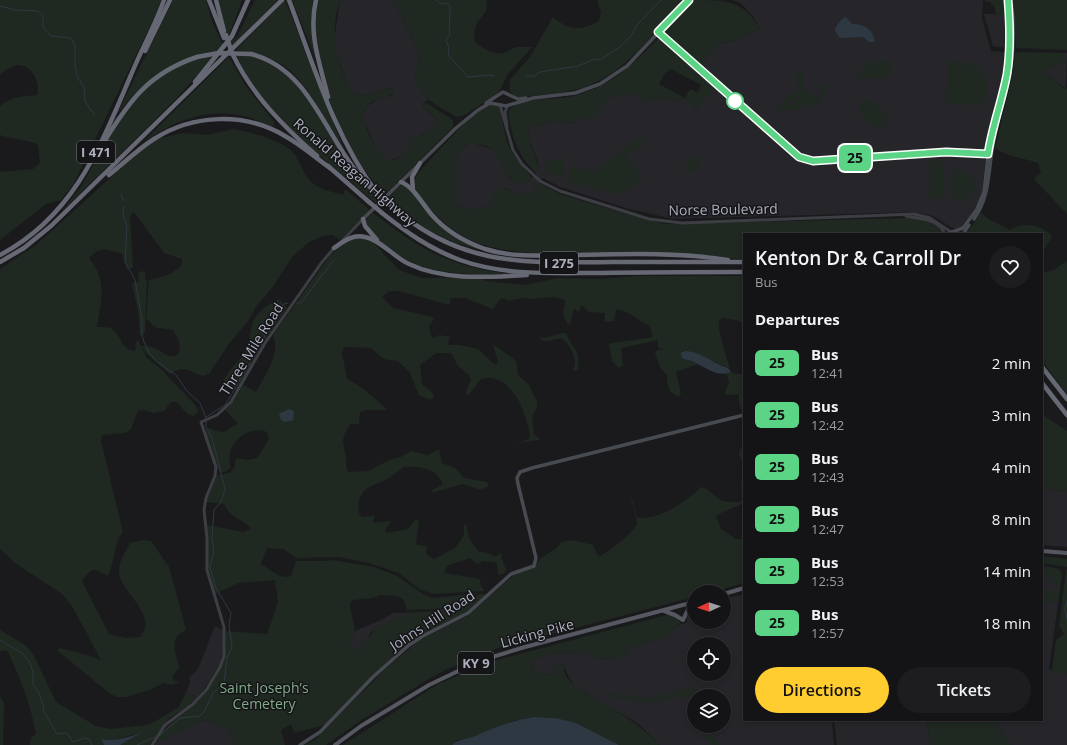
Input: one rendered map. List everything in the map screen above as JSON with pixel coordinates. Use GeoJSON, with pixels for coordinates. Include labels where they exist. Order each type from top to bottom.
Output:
{"type":"FeatureCollection","features":[{"type":"Feature","properties":{"kind":"highway"},"geometry":{"type":"LineString","coordinates":[[127,86],[164,0]]}},
{"type":"Feature","properties":{"kind":"highway"},"geometry":{"type":"LineString","coordinates":[[127,86],[170,0]]}},
{"type":"Feature","properties":{"kind":"highway","name":"Ronald Reagan Highway"},"geometry":{"type":"LineString","coordinates":[[209,0],[233,55],[252,88],[270,110],[292,134],[369,202],[422,242],[460,260],[497,269],[544,273],[743,272]]}},
{"type":"Feature","properties":{"kind":"highway"},"geometry":{"type":"LineString","coordinates":[[216,0],[225,36]]}},
{"type":"Feature","properties":{"kind":"highway"},"geometry":{"type":"LineString","coordinates":[[179,102],[228,42],[240,21],[248,0]]}},
{"type":"Feature","properties":{"kind":"highway"},"geometry":{"type":"LineString","coordinates":[[179,102],[282,0]]}},
{"type":"Feature","properties":{"kind":"highway","name":"Ronald Reagan Highway"},"geometry":{"type":"LineString","coordinates":[[289,0],[334,118],[350,153],[377,192],[389,204],[415,225],[444,242],[466,251],[495,258],[551,263],[743,262]]}},
{"type":"Feature","properties":{"kind":"highway"},"geometry":{"type":"LineString","coordinates":[[316,0],[313,22],[314,43],[334,118]]}},
{"type":"Feature","properties":{"kind":"highway"},"geometry":{"type":"LineString","coordinates":[[85,172],[116,120],[136,95],[168,70],[197,57],[218,53],[251,54],[276,63],[298,82],[366,184],[377,192]]}},
{"type":"Feature","properties":{"kind":"highway","name":"I 471"},"geometry":{"type":"LineString","coordinates":[[0,255],[30,236],[48,220],[72,193],[85,172],[127,86]]}},
{"type":"Feature","properties":{"kind":"highway","name":"I 471"},"geometry":{"type":"LineString","coordinates":[[0,262],[37,239],[96,184],[179,102]]}},
{"type":"Feature","properties":{"kind":"highway"},"geometry":{"type":"LineString","coordinates":[[96,184],[148,143],[165,132],[185,124],[211,119],[238,120],[269,128],[285,136],[330,168]]}},
{"type":"Feature","properties":{"kind":"highway"},"geometry":{"type":"LineString","coordinates":[[413,192],[411,184],[412,177],[420,163]]}},
{"type":"Feature","properties":{"kind":"highway"},"geometry":{"type":"LineString","coordinates":[[401,182],[413,192],[436,219],[452,233],[474,245],[494,251],[528,255],[652,255],[724,259],[743,262]]}},
{"type":"Feature","properties":{"kind":"highway"},"geometry":{"type":"LineString","coordinates":[[363,219],[367,229],[385,249]]}},
{"type":"Feature","properties":{"kind":"highway"},"geometry":{"type":"LineString","coordinates":[[334,248],[349,238],[358,236],[367,237],[404,262],[441,274],[519,275],[544,273]]}},
{"type":"Feature","properties":{"kind":"highway"},"geometry":{"type":"LineString","coordinates":[[1043,368],[1067,399]]}},
{"type":"Feature","properties":{"kind":"highway"},"geometry":{"type":"LineString","coordinates":[[1043,384],[1067,416]]}},
{"type":"Feature","properties":{"kind":"main road"},"geometry":{"type":"LineString","coordinates":[[533,98],[504,106],[499,104],[498,96],[503,92],[518,99],[575,93],[611,78],[627,66],[689,0]]}},
{"type":"Feature","properties":{"kind":"main road"},"geometry":{"type":"LineString","coordinates":[[949,233],[960,231],[971,219],[980,204],[984,192],[990,138],[1008,65],[1011,38],[1010,0]]}},
{"type":"Feature","properties":{"kind":"main road"},"geometry":{"type":"LineString","coordinates":[[963,233],[978,213],[988,189],[994,139],[1008,83],[1013,55],[1014,30],[1010,0]]}},
{"type":"Feature","properties":{"kind":"main road","name":"Three Mile Road"},"geometry":{"type":"LineString","coordinates":[[363,219],[477,108],[498,96]]}},
{"type":"Feature","properties":{"kind":"main road"},"geometry":{"type":"LineString","coordinates":[[509,104],[511,96]]}},
{"type":"Feature","properties":{"kind":"main road","name":"Three Mile Road"},"geometry":{"type":"LineString","coordinates":[[460,124],[487,105],[499,104]]}},
{"type":"Feature","properties":{"kind":"main road","name":"Johns Hill Road"},"geometry":{"type":"LineString","coordinates":[[300,745],[310,740],[320,732],[373,677],[409,646],[468,613],[512,574],[534,566],[536,558],[517,478],[520,472],[743,415]]}},
{"type":"Feature","properties":{"kind":"main road"},"geometry":{"type":"LineString","coordinates":[[1043,551],[1067,553]]}},
{"type":"Feature","properties":{"kind":"main road"},"geometry":{"type":"LineString","coordinates":[[731,592],[743,588]]}},
{"type":"Feature","properties":{"kind":"main road","name":"Licking Pike"},"geometry":{"type":"LineString","coordinates":[[334,745],[361,726],[429,685],[466,666],[525,647],[687,604]]}},
{"type":"Feature","properties":{"kind":"main road"},"geometry":{"type":"LineString","coordinates":[[663,610],[675,614],[683,620],[687,612]]}},
{"type":"Feature","properties":{"kind":"street","name":"Norse Boulevard"},"geometry":{"type":"LineString","coordinates":[[499,104],[512,146],[528,171],[540,181],[560,191],[654,220],[682,223],[924,216],[936,221],[949,233]]}},
{"type":"Feature","properties":{"kind":"street","name":"Norse Boulevard"},"geometry":{"type":"LineString","coordinates":[[506,129],[505,112],[509,104]]}},
{"type":"Feature","properties":{"kind":"street","name":"Norse Boulevard"},"geometry":{"type":"LineString","coordinates":[[904,216],[930,220],[949,233]]}},
{"type":"Feature","properties":{"kind":"street","name":"Three Mile Road"},"geometry":{"type":"LineString","coordinates":[[152,745],[162,729],[170,720],[193,704],[202,694],[216,675],[224,656],[224,627],[207,566],[207,538],[204,506],[216,470],[215,462],[201,422],[221,412],[231,402],[265,343],[322,262],[363,219]]}},
{"type":"Feature","properties":{"kind":"shaded area"},"geometry":{"type":"Polygon","coordinates":[[[340,0],[392,0],[396,4],[420,55],[414,81],[428,100],[423,103],[423,106],[437,120],[437,124],[430,131],[420,135],[404,156],[385,161],[376,149],[363,118],[367,106],[375,101],[392,95],[395,87],[363,96],[355,95],[349,87],[335,51],[334,42],[340,0]]]}},
{"type":"Feature","properties":{"kind":"shaded area"},"geometry":{"type":"Polygon","coordinates":[[[732,0],[983,0],[982,18],[991,51],[1004,52],[1007,54],[1004,76],[988,136],[982,192],[976,207],[961,227],[954,229],[933,216],[914,212],[673,219],[626,208],[560,187],[543,178],[532,194],[515,193],[506,188],[491,206],[470,210],[456,205],[456,158],[458,151],[468,144],[474,143],[494,150],[511,180],[529,181],[539,171],[538,162],[528,138],[530,127],[557,121],[574,123],[582,118],[590,118],[606,100],[613,96],[634,94],[647,103],[654,98],[677,101],[685,98],[696,109],[717,84],[700,68],[717,44],[738,40],[746,34],[760,29],[754,18],[741,3],[732,0]]]}},
{"type":"Feature","properties":{"kind":"shaded area"},"geometry":{"type":"Polygon","coordinates":[[[984,14],[1007,14],[1008,46],[1006,48],[993,46],[984,14]]]}},
{"type":"Feature","properties":{"kind":"shaded area"},"geometry":{"type":"Polygon","coordinates":[[[1063,52],[1067,53],[1066,89],[1043,72],[1063,62],[1063,52]]]}},
{"type":"Feature","properties":{"kind":"shaded area"},"geometry":{"type":"Polygon","coordinates":[[[1043,488],[1067,492],[1067,547],[1043,545],[1043,488]]]}},
{"type":"Feature","properties":{"kind":"shaded area"},"geometry":{"type":"Polygon","coordinates":[[[1043,565],[1059,569],[1062,574],[1049,669],[1067,674],[1067,745],[1012,745],[993,721],[1043,721],[1043,565]]]}},
{"type":"Feature","properties":{"kind":"shaded area"},"geometry":{"type":"Polygon","coordinates":[[[743,594],[743,721],[832,721],[834,745],[660,745],[640,725],[589,697],[586,693],[573,684],[564,668],[565,664],[557,666],[552,674],[547,675],[535,672],[530,660],[550,653],[583,652],[599,658],[608,659],[623,655],[631,647],[667,637],[675,627],[687,622],[687,629],[731,629],[731,597],[743,594]]]}},
{"type":"Feature","properties":{"kind":"shaded area"},"geometry":{"type":"Polygon","coordinates":[[[393,613],[404,613],[404,618],[397,619],[371,632],[364,646],[359,651],[349,645],[355,631],[393,613]]]}},
{"type":"Feature","properties":{"kind":"shaded area"},"geometry":{"type":"Polygon","coordinates":[[[215,626],[223,630],[224,644],[221,661],[209,682],[197,698],[186,692],[190,683],[189,678],[198,669],[215,626]]]}},
{"type":"Feature","properties":{"kind":"shaded area"},"geometry":{"type":"Polygon","coordinates":[[[206,720],[227,728],[232,735],[234,745],[154,745],[157,741],[206,720]]]}},
{"type":"Feature","properties":{"kind":"shaded area"},"geometry":{"type":"Polygon","coordinates":[[[834,721],[927,721],[930,745],[837,745],[834,721]]]}},
{"type":"Feature","properties":{"kind":"green space"},"geometry":{"type":"Polygon","coordinates":[[[0,0],[161,0],[155,16],[73,185],[61,200],[46,204],[0,240],[0,172],[33,169],[40,163],[38,145],[0,135],[0,106],[17,98],[37,95],[38,85],[31,71],[22,66],[17,65],[0,74],[0,0]]]}},
{"type":"Feature","properties":{"kind":"green space"},"geometry":{"type":"Polygon","coordinates":[[[173,0],[206,0],[212,22],[223,45],[219,50],[187,59],[161,72],[137,91],[116,116],[173,0]]]}},
{"type":"Feature","properties":{"kind":"green space"},"geometry":{"type":"Polygon","coordinates":[[[218,0],[242,0],[228,38],[218,0]]]}},
{"type":"Feature","properties":{"kind":"green space"},"geometry":{"type":"Polygon","coordinates":[[[255,0],[278,0],[232,46],[230,42],[237,37],[255,0]]]}},
{"type":"Feature","properties":{"kind":"green space"},"geometry":{"type":"Polygon","coordinates":[[[285,0],[345,152],[308,92],[290,71],[280,63],[269,58],[236,50],[285,0]]]}},
{"type":"Feature","properties":{"kind":"green space"},"geometry":{"type":"Polygon","coordinates":[[[292,0],[314,0],[312,38],[317,62],[292,0]]]}},
{"type":"Feature","properties":{"kind":"green space"},"geometry":{"type":"Polygon","coordinates":[[[318,0],[340,0],[335,25],[336,49],[343,73],[355,95],[363,96],[395,87],[391,95],[368,105],[364,114],[364,121],[370,136],[385,160],[403,156],[408,150],[410,140],[430,131],[437,124],[437,119],[423,106],[425,102],[453,120],[453,127],[384,195],[365,171],[349,145],[328,94],[318,54],[315,16],[318,0]]]}},
{"type":"Feature","properties":{"kind":"green space"},"geometry":{"type":"Polygon","coordinates":[[[392,0],[487,0],[486,11],[477,23],[474,32],[475,41],[478,45],[491,52],[502,54],[516,47],[532,47],[508,74],[499,92],[465,115],[457,117],[438,106],[423,94],[414,81],[420,55],[396,4],[392,0]]]}},
{"type":"Feature","properties":{"kind":"green space"},"geometry":{"type":"Polygon","coordinates":[[[597,0],[684,0],[635,54],[607,76],[574,90],[519,97],[513,95],[510,91],[510,80],[530,57],[553,17],[564,25],[570,27],[586,27],[599,21],[601,12],[597,0]]]}},
{"type":"Feature","properties":{"kind":"green space"},"geometry":{"type":"Polygon","coordinates":[[[692,0],[715,0],[733,4],[747,12],[754,19],[760,29],[746,34],[738,40],[717,44],[700,68],[669,39],[665,30],[692,0]]]}},
{"type":"Feature","properties":{"kind":"green space"},"geometry":{"type":"Polygon","coordinates":[[[986,0],[1006,0],[1007,14],[996,15],[994,6],[990,2],[985,2],[986,0]]]}},
{"type":"Feature","properties":{"kind":"green space"},"geometry":{"type":"Polygon","coordinates":[[[1013,0],[1067,0],[1067,50],[1016,48],[1013,0]]]}},
{"type":"Feature","properties":{"kind":"green space"},"geometry":{"type":"Polygon","coordinates":[[[658,39],[664,40],[713,84],[713,90],[696,109],[685,98],[677,101],[654,98],[647,103],[634,94],[613,96],[606,100],[596,115],[590,118],[582,118],[574,123],[557,121],[530,127],[529,138],[538,165],[539,171],[537,174],[523,158],[516,145],[509,118],[510,109],[523,102],[569,97],[595,89],[618,75],[658,39]],[[671,69],[665,73],[659,84],[685,98],[690,89],[698,93],[701,85],[671,69]]]}},
{"type":"Feature","properties":{"kind":"green space"},"geometry":{"type":"Polygon","coordinates":[[[1018,52],[1064,53],[1063,62],[1043,72],[1065,89],[1067,88],[1067,214],[1034,179],[1041,173],[1038,163],[1010,155],[995,148],[1011,82],[1015,54],[1018,52]]]}},
{"type":"Feature","properties":{"kind":"green space"},"geometry":{"type":"Polygon","coordinates":[[[216,54],[172,103],[61,212],[81,187],[117,122],[148,85],[165,73],[186,62],[216,54]]]}},
{"type":"Feature","properties":{"kind":"green space"},"geometry":{"type":"Polygon","coordinates":[[[236,54],[258,59],[277,67],[292,80],[305,94],[349,165],[379,200],[376,203],[297,136],[279,117],[247,76],[236,54]]]}},
{"type":"Feature","properties":{"kind":"green space"},"geometry":{"type":"Polygon","coordinates":[[[229,57],[247,88],[274,122],[274,126],[251,118],[236,115],[207,115],[194,117],[180,122],[142,143],[229,57]]]}},
{"type":"Feature","properties":{"kind":"green space"},"geometry":{"type":"Polygon","coordinates":[[[887,61],[891,68],[889,77],[857,79],[857,76],[869,62],[887,61]]]}},
{"type":"Feature","properties":{"kind":"green space"},"geometry":{"type":"Polygon","coordinates":[[[959,61],[974,65],[983,73],[988,85],[987,100],[984,100],[984,105],[954,103],[948,105],[946,102],[947,62],[959,61]]]}},
{"type":"Feature","properties":{"kind":"green space"},"geometry":{"type":"Polygon","coordinates":[[[803,71],[804,88],[800,88],[797,85],[796,72],[803,71]]]}},
{"type":"Feature","properties":{"kind":"green space"},"geometry":{"type":"Polygon","coordinates":[[[816,84],[824,84],[825,92],[819,104],[817,104],[816,98],[821,90],[816,84]]]}},
{"type":"Feature","properties":{"kind":"green space"},"geometry":{"type":"Polygon","coordinates":[[[808,89],[808,93],[813,97],[815,96],[816,104],[812,107],[801,105],[798,92],[799,90],[808,89]]]}},
{"type":"Feature","properties":{"kind":"green space"},"geometry":{"type":"Polygon","coordinates":[[[792,92],[797,93],[800,105],[786,99],[792,92]]]}},
{"type":"Feature","properties":{"kind":"green space"},"geometry":{"type":"Polygon","coordinates":[[[866,100],[879,107],[884,113],[887,120],[884,127],[875,127],[870,125],[863,118],[859,105],[861,102],[866,100]]]}},
{"type":"Feature","properties":{"kind":"green space"},"geometry":{"type":"Polygon","coordinates":[[[784,101],[800,106],[801,109],[775,111],[784,101]]]}},
{"type":"Feature","properties":{"kind":"green space"},"geometry":{"type":"Polygon","coordinates":[[[492,104],[499,106],[507,142],[512,153],[532,178],[526,183],[515,183],[507,174],[494,150],[483,145],[467,145],[458,152],[456,158],[456,205],[461,207],[473,209],[491,206],[493,193],[502,187],[515,193],[532,194],[540,183],[560,194],[647,220],[666,224],[913,218],[931,222],[942,231],[942,233],[743,233],[743,259],[705,255],[641,252],[550,253],[503,250],[482,244],[463,236],[449,227],[422,200],[415,187],[418,173],[475,113],[492,104]]]}},
{"type":"Feature","properties":{"kind":"green space"},"geometry":{"type":"Polygon","coordinates":[[[234,129],[268,138],[285,146],[296,156],[304,172],[313,183],[320,188],[343,195],[345,189],[370,210],[340,240],[333,235],[322,236],[308,243],[292,257],[272,288],[257,305],[248,321],[228,345],[209,374],[203,376],[186,369],[180,369],[170,374],[145,352],[142,346],[153,347],[169,356],[175,356],[178,354],[180,345],[173,330],[156,327],[146,318],[149,280],[163,277],[175,271],[182,264],[182,259],[164,253],[134,212],[130,216],[133,268],[127,269],[122,253],[101,250],[89,258],[99,275],[102,291],[97,327],[110,328],[117,334],[126,348],[130,350],[135,351],[138,340],[147,358],[161,369],[196,406],[198,412],[193,416],[188,414],[176,402],[171,402],[164,411],[153,413],[144,410],[138,411],[131,429],[125,433],[102,435],[101,441],[123,532],[118,539],[110,572],[107,576],[99,571],[93,570],[88,573],[82,581],[109,634],[125,638],[140,637],[145,629],[145,621],[138,605],[122,581],[119,569],[130,543],[143,540],[151,541],[169,567],[186,629],[178,635],[175,643],[175,651],[179,667],[173,676],[173,680],[179,682],[173,685],[163,683],[150,690],[126,697],[117,697],[109,693],[58,651],[59,648],[101,660],[72,606],[62,594],[15,563],[0,549],[0,269],[36,245],[139,152],[157,139],[182,133],[206,135],[234,129]]]}},
{"type":"Feature","properties":{"kind":"green space"},"geometry":{"type":"Polygon","coordinates":[[[644,138],[646,144],[625,154],[641,177],[641,180],[624,192],[616,194],[566,181],[570,165],[594,172],[625,148],[627,149],[625,146],[644,138]]]}},
{"type":"Feature","properties":{"kind":"green space"},"geometry":{"type":"Polygon","coordinates":[[[701,154],[696,172],[685,170],[689,158],[701,154]]]}},
{"type":"Feature","properties":{"kind":"green space"},"geometry":{"type":"Polygon","coordinates":[[[563,158],[564,175],[553,175],[545,170],[546,162],[563,158]]]}},
{"type":"Feature","properties":{"kind":"green space"},"geometry":{"type":"Polygon","coordinates":[[[929,161],[943,161],[944,198],[929,198],[929,161]]]}},
{"type":"Feature","properties":{"kind":"green space"},"geometry":{"type":"Polygon","coordinates":[[[960,169],[975,182],[975,187],[962,202],[954,197],[950,191],[953,175],[960,169]]]}},
{"type":"Feature","properties":{"kind":"green space"},"geometry":{"type":"Polygon","coordinates":[[[402,184],[408,188],[438,223],[489,251],[461,244],[434,233],[398,208],[388,198],[402,184]]]}},
{"type":"Feature","properties":{"kind":"green space"},"geometry":{"type":"Polygon","coordinates":[[[373,213],[411,240],[441,257],[473,267],[509,274],[459,273],[428,268],[413,263],[398,255],[370,231],[365,221],[373,213]]]}},
{"type":"Feature","properties":{"kind":"green space"},"geometry":{"type":"Polygon","coordinates":[[[981,213],[987,218],[1010,230],[1015,227],[1027,225],[1043,229],[1052,236],[1043,252],[1043,233],[967,233],[981,213]]]}},
{"type":"Feature","properties":{"kind":"green space","name":"Saint Joseph’s Cemetery"},"geometry":{"type":"Polygon","coordinates":[[[353,238],[364,238],[373,242],[399,270],[422,278],[476,277],[486,281],[525,285],[558,278],[600,279],[639,276],[743,276],[743,324],[736,320],[722,318],[719,321],[721,337],[730,369],[694,352],[682,351],[682,358],[698,364],[676,372],[681,393],[678,397],[670,391],[667,383],[667,375],[660,367],[655,353],[656,351],[664,349],[658,348],[658,340],[621,348],[623,365],[619,368],[612,361],[609,345],[611,343],[649,338],[653,336],[649,325],[624,311],[616,310],[614,321],[605,322],[605,313],[589,312],[581,305],[579,312],[575,309],[573,311],[570,325],[567,323],[563,314],[565,300],[553,297],[532,299],[523,298],[509,301],[501,298],[493,309],[465,298],[451,298],[449,305],[399,291],[389,291],[382,297],[393,308],[432,317],[434,319],[429,326],[431,336],[434,338],[439,335],[450,337],[448,343],[449,345],[460,345],[478,349],[495,365],[498,362],[493,344],[516,361],[518,375],[529,385],[537,401],[537,408],[532,416],[534,435],[540,438],[539,440],[516,443],[529,439],[530,435],[525,415],[515,395],[509,387],[501,381],[492,378],[481,379],[468,396],[466,392],[471,379],[469,375],[458,366],[451,353],[436,353],[420,365],[422,384],[432,392],[434,397],[430,400],[419,395],[409,371],[397,361],[384,359],[371,348],[344,347],[342,353],[347,379],[361,387],[388,410],[366,410],[360,412],[359,424],[350,424],[343,440],[348,472],[369,471],[389,460],[401,457],[411,451],[428,455],[439,449],[442,463],[455,468],[464,478],[487,482],[489,486],[481,490],[463,484],[431,493],[443,484],[436,474],[427,469],[404,467],[391,477],[366,489],[360,498],[359,514],[362,517],[375,516],[373,523],[391,521],[385,530],[387,533],[408,529],[414,521],[419,520],[416,543],[417,545],[427,546],[426,554],[434,559],[455,548],[464,535],[464,527],[466,523],[469,538],[478,551],[488,553],[495,557],[502,553],[501,557],[506,569],[504,574],[498,574],[497,564],[495,562],[483,561],[477,564],[470,558],[447,566],[444,573],[480,579],[481,587],[485,591],[433,594],[419,589],[399,573],[369,563],[339,557],[296,558],[283,549],[267,548],[261,564],[283,577],[291,576],[296,561],[333,560],[374,567],[397,576],[423,594],[433,598],[479,593],[439,609],[407,610],[403,599],[396,596],[380,595],[373,598],[352,600],[350,605],[355,631],[349,645],[359,650],[377,627],[397,619],[404,618],[404,613],[435,611],[452,606],[445,610],[447,615],[456,611],[454,604],[480,594],[487,594],[468,611],[450,622],[426,633],[401,649],[355,693],[325,725],[294,733],[291,724],[281,730],[285,745],[234,745],[232,735],[227,728],[206,720],[157,741],[168,726],[191,707],[207,691],[213,682],[225,653],[225,631],[267,634],[278,602],[275,580],[238,583],[215,594],[208,567],[207,525],[243,532],[251,529],[248,525],[230,513],[224,504],[206,502],[217,475],[230,473],[234,468],[236,458],[247,460],[257,458],[269,439],[267,432],[259,430],[251,431],[238,439],[230,452],[229,459],[231,467],[225,472],[219,472],[205,430],[210,428],[223,432],[238,424],[225,410],[234,401],[243,385],[256,392],[274,357],[275,342],[273,335],[329,257],[339,247],[353,238]]]}},
{"type":"Feature","properties":{"kind":"green space"},"geometry":{"type":"Polygon","coordinates":[[[1067,261],[1067,394],[1043,362],[1043,269],[1044,272],[1052,271],[1067,261]]]}},
{"type":"Feature","properties":{"kind":"green space"},"geometry":{"type":"Polygon","coordinates":[[[145,271],[145,280],[147,280],[145,332],[140,336],[138,312],[132,284],[139,281],[138,272],[145,271]]]}},
{"type":"Feature","properties":{"kind":"green space"},"geometry":{"type":"Polygon","coordinates":[[[279,299],[287,308],[268,336],[237,391],[223,382],[246,349],[251,327],[256,316],[268,305],[279,299]]]}},
{"type":"Feature","properties":{"kind":"green space"},"geometry":{"type":"Polygon","coordinates":[[[566,333],[577,352],[578,370],[573,371],[575,363],[574,356],[569,345],[564,340],[558,339],[544,341],[538,337],[545,338],[566,333]]]}},
{"type":"Feature","properties":{"kind":"green space"},"geometry":{"type":"Polygon","coordinates":[[[731,372],[735,374],[743,374],[743,410],[740,408],[738,394],[727,395],[725,393],[729,382],[726,373],[731,372]]]}},
{"type":"Feature","properties":{"kind":"green space"},"geometry":{"type":"Polygon","coordinates":[[[1043,413],[1067,431],[1067,492],[1043,488],[1043,413]]]}},
{"type":"Feature","properties":{"kind":"green space"},"geometry":{"type":"Polygon","coordinates":[[[741,446],[743,452],[743,465],[739,454],[741,446]]]}},
{"type":"Feature","properties":{"kind":"green space"},"geometry":{"type":"Polygon","coordinates":[[[743,473],[743,503],[716,516],[721,529],[736,539],[743,539],[743,583],[731,587],[731,585],[687,585],[687,599],[498,648],[447,669],[432,677],[360,721],[326,745],[304,745],[316,739],[383,671],[418,641],[467,616],[515,574],[534,568],[539,560],[557,548],[561,542],[572,540],[593,545],[599,556],[615,547],[632,531],[637,523],[630,492],[637,517],[645,518],[671,509],[695,493],[701,487],[723,501],[740,502],[742,499],[741,483],[743,473]]]}},
{"type":"Feature","properties":{"kind":"green space"},"geometry":{"type":"Polygon","coordinates":[[[1043,556],[1067,559],[1067,567],[1043,563],[1043,556]]]}},
{"type":"Feature","properties":{"kind":"green space"},"geometry":{"type":"Polygon","coordinates":[[[1043,565],[1061,571],[1062,576],[1060,586],[1057,586],[1051,577],[1043,576],[1043,565]]]}},
{"type":"Feature","properties":{"kind":"green space"},"geometry":{"type":"Polygon","coordinates":[[[1066,570],[1067,674],[1052,670],[1056,640],[1064,634],[1059,626],[1066,570]]]}},
{"type":"Feature","properties":{"kind":"green space"},"geometry":{"type":"Polygon","coordinates":[[[1050,589],[1059,591],[1059,600],[1054,603],[1043,601],[1043,591],[1049,592],[1050,589]]]}},
{"type":"Feature","properties":{"kind":"green space"},"geometry":{"type":"Polygon","coordinates":[[[667,615],[673,615],[681,623],[675,627],[667,637],[631,647],[623,655],[608,659],[599,658],[583,652],[550,653],[530,660],[535,672],[547,675],[552,674],[557,666],[565,664],[565,675],[572,683],[589,697],[627,718],[644,730],[660,745],[619,745],[576,723],[556,718],[534,717],[516,720],[474,737],[457,740],[452,745],[343,745],[438,684],[489,662],[667,615]]]}},
{"type":"Feature","properties":{"kind":"green space"},"geometry":{"type":"Polygon","coordinates":[[[0,630],[25,645],[33,654],[56,702],[96,726],[111,729],[147,725],[179,707],[186,692],[197,698],[188,706],[168,719],[150,745],[120,745],[139,733],[110,741],[101,740],[104,745],[30,745],[31,738],[36,734],[31,713],[21,682],[8,652],[5,650],[0,651],[0,630]]]}},
{"type":"Feature","properties":{"kind":"green space"},"geometry":{"type":"Polygon","coordinates":[[[692,687],[695,687],[695,689],[687,689],[687,698],[684,696],[646,703],[605,696],[604,694],[616,693],[648,699],[692,687]]]}},
{"type":"Feature","properties":{"kind":"green space"},"geometry":{"type":"Polygon","coordinates":[[[0,696],[4,704],[3,745],[0,745],[0,696]]]}},
{"type":"Feature","properties":{"kind":"green space"},"geometry":{"type":"Polygon","coordinates":[[[927,721],[993,721],[1012,745],[930,745],[927,721]]]}},
{"type":"Feature","properties":{"kind":"green space"},"geometry":{"type":"Polygon","coordinates":[[[703,733],[709,733],[720,745],[712,745],[704,736],[703,733]]]}},
{"type":"Feature","properties":{"kind":"water"},"geometry":{"type":"Polygon","coordinates":[[[846,17],[852,24],[867,28],[874,37],[875,42],[869,42],[863,37],[840,38],[835,29],[842,19],[846,17]]]}},
{"type":"Feature","properties":{"kind":"water"},"geometry":{"type":"Polygon","coordinates":[[[684,351],[690,351],[701,355],[728,368],[731,372],[721,374],[716,373],[692,361],[683,359],[681,353],[684,351]]]}},
{"type":"Feature","properties":{"kind":"water"},"geometry":{"type":"Polygon","coordinates":[[[289,409],[294,411],[293,420],[285,422],[281,420],[279,414],[289,409]]]}},
{"type":"Feature","properties":{"kind":"water"},"geometry":{"type":"Polygon","coordinates":[[[534,717],[556,718],[576,723],[619,745],[452,745],[460,740],[519,720],[534,717]]]}},
{"type":"Feature","properties":{"kind":"water"},"geometry":{"type":"Polygon","coordinates":[[[144,731],[120,745],[104,745],[101,739],[111,740],[122,738],[144,731]]]}},
{"type":"Feature","properties":{"kind":"waterway"},"geometry":{"type":"LineString","coordinates":[[436,0],[441,4],[448,3],[450,9],[450,35],[446,40],[449,48],[448,55],[468,77],[494,76]]}},
{"type":"Feature","properties":{"kind":"waterway"},"geometry":{"type":"LineString","coordinates":[[526,76],[534,76],[540,72],[578,66],[592,60],[601,59],[617,49],[631,36],[637,25],[661,0]]}},
{"type":"Feature","properties":{"kind":"waterway"},"geometry":{"type":"LineString","coordinates":[[0,6],[15,10],[38,11],[43,16],[43,27],[51,36],[71,38],[75,46],[75,67],[78,78],[84,87],[85,101],[94,114]]}},
{"type":"Feature","properties":{"kind":"waterway"},"geometry":{"type":"LineString","coordinates":[[121,194],[123,201]]}},
{"type":"Feature","properties":{"kind":"waterway"},"geometry":{"type":"LineString","coordinates":[[124,206],[123,214],[127,227],[125,262],[135,280],[142,319],[142,334],[144,342],[150,354],[156,361],[176,375],[187,391],[200,403],[206,418]]}},
{"type":"Feature","properties":{"kind":"waterway"},"geometry":{"type":"LineString","coordinates":[[297,303],[301,303],[333,261]]}},
{"type":"Feature","properties":{"kind":"waterway"},"geometry":{"type":"LineString","coordinates":[[206,417],[225,405],[264,339],[265,322],[284,304],[288,303]]}},
{"type":"Feature","properties":{"kind":"waterway"},"geometry":{"type":"LineString","coordinates":[[160,735],[180,718],[200,716],[204,712],[213,693],[224,683],[227,658],[232,647],[229,625],[231,613],[216,588],[210,567],[214,550],[212,538],[214,510],[221,502],[225,489],[212,438],[206,427],[206,421]]}},
{"type":"Feature","properties":{"kind":"waterway"},"geometry":{"type":"LineString","coordinates":[[1067,601],[1065,609],[1067,619]]}},
{"type":"Feature","properties":{"kind":"waterway"},"geometry":{"type":"LineString","coordinates":[[0,640],[23,654],[30,663],[33,672],[33,684],[39,693],[44,712],[57,734],[67,733],[73,742],[85,738],[90,740],[92,745]]}},
{"type":"Feature","properties":{"kind":"waterway"},"geometry":{"type":"LineString","coordinates":[[137,745],[155,737]]}},
{"type":"Feature","properties":{"kind":"bus line","name":"25"},"geometry":{"type":"LineString","coordinates":[[689,0],[658,32],[799,157],[803,160],[813,161],[946,152],[975,155],[988,154],[990,138],[1006,79],[1008,65],[1011,38],[1008,0]]}}]}
